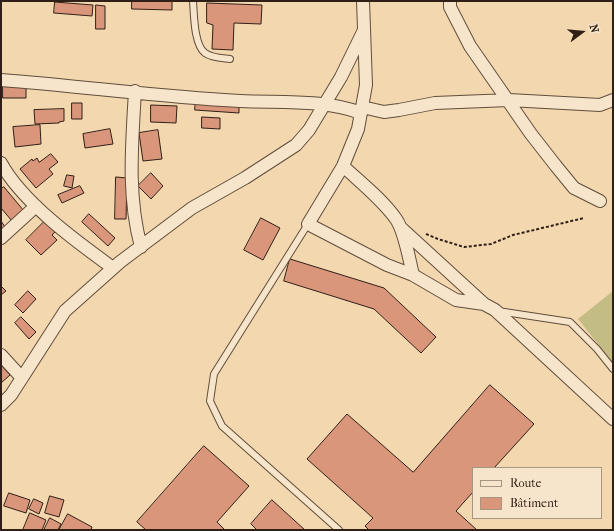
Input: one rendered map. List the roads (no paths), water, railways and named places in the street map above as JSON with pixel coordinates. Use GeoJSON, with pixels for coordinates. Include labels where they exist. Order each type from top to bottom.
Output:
{"type":"FeatureCollection","features":[{"type":"Feature","properties":{"kind":"street"},"geometry":{"type":"LineString","coordinates":[[363,1],[366,86],[358,129],[343,166],[308,224],[387,265],[413,275],[456,300],[490,307]]}},
{"type":"Feature","properties":{"kind":"street"},"geometry":{"type":"LineString","coordinates":[[450,1],[450,7],[470,46],[509,100],[531,134],[574,188],[600,201]]}},
{"type":"Feature","properties":{"kind":"street"},"geometry":{"type":"LineString","coordinates":[[1,405],[11,395],[65,311],[113,268],[192,208],[296,145],[309,130],[341,77],[363,32]]}},
{"type":"Feature","properties":{"kind":"street"},"geometry":{"type":"LineString","coordinates":[[1,80],[240,101],[285,102],[384,112],[435,103],[509,100],[600,105],[613,100]]}},
{"type":"Feature","properties":{"kind":"street"},"geometry":{"type":"LineString","coordinates":[[135,91],[131,168],[134,220],[141,247]]}},
{"type":"Feature","properties":{"kind":"street"},"geometry":{"type":"LineString","coordinates":[[1,163],[17,188],[36,206],[113,268]]}},
{"type":"Feature","properties":{"kind":"street"},"geometry":{"type":"LineString","coordinates":[[343,166],[369,189],[396,219],[401,228],[413,275]]}},
{"type":"Feature","properties":{"kind":"street"},"geometry":{"type":"LineString","coordinates":[[1,238],[36,206]]}},
{"type":"Feature","properties":{"kind":"street"},"geometry":{"type":"LineString","coordinates":[[401,228],[613,419]]}},
{"type":"Feature","properties":{"kind":"street"},"geometry":{"type":"LineString","coordinates":[[1,355],[22,378]]}},
{"type":"Feature","properties":{"kind":"lane"},"geometry":{"type":"LineString","coordinates":[[193,1],[198,41],[202,49],[212,57],[230,59]]}},
{"type":"Feature","properties":{"kind":"lane"},"geometry":{"type":"LineString","coordinates":[[308,224],[214,374],[210,401],[222,426],[339,530]]}},
{"type":"Feature","properties":{"kind":"lane"},"geometry":{"type":"LineString","coordinates":[[490,307],[570,322],[597,349],[613,370]]}}]}
